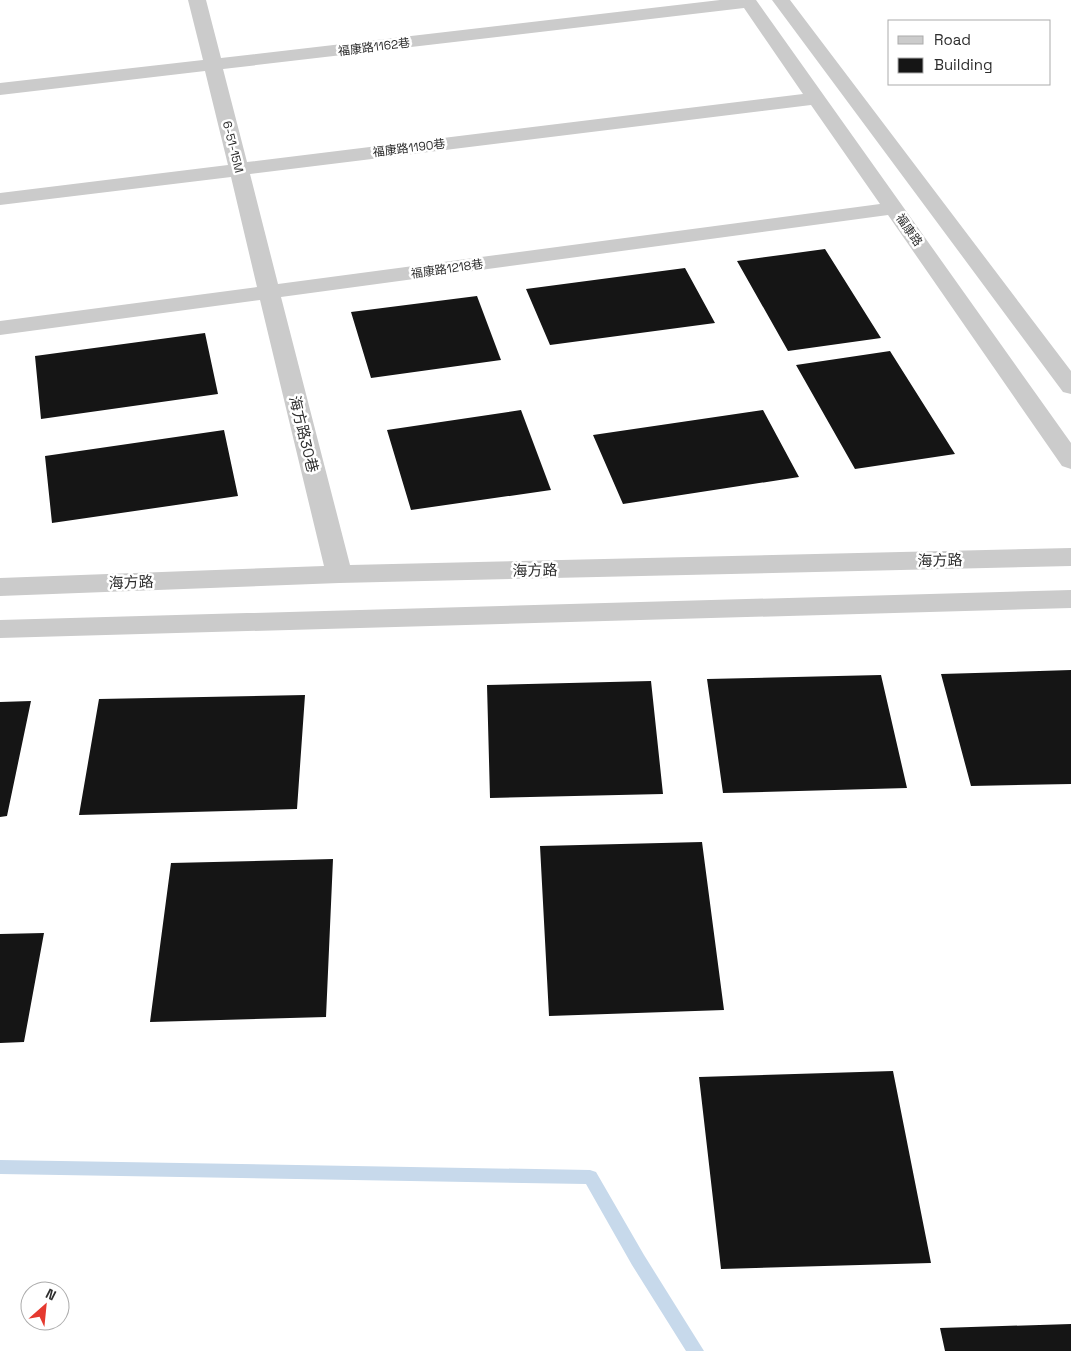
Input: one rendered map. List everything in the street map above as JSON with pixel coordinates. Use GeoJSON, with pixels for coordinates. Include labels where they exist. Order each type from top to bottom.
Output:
{"type":"FeatureCollection","features":[{"type":"Feature","properties":{"kind":"street","name":"6-51-15M"},"geometry":{"type":"LineString","coordinates":[[197,0],[269,293]]}},
{"type":"Feature","properties":{"kind":"street"},"geometry":{"type":"LineString","coordinates":[[781,0],[1071,387]]}},
{"type":"Feature","properties":{"kind":"street","name":"福康路1162巷"},"geometry":{"type":"LineString","coordinates":[[0,89],[213,66],[748,1]]}},
{"type":"Feature","properties":{"kind":"street","name":"福康路"},"geometry":{"type":"LineString","coordinates":[[748,1],[818,98],[1071,461]]}},
{"type":"Feature","properties":{"kind":"street","name":"福康路1190巷"},"geometry":{"type":"LineString","coordinates":[[0,199],[818,98]]}},
{"type":"Feature","properties":{"kind":"street","name":"福康路1218巷"},"geometry":{"type":"LineString","coordinates":[[0,328],[894,208]]}},
{"type":"Feature","properties":{"kind":"street","name":"海方路30巷"},"geometry":{"type":"LineString","coordinates":[[269,293],[339,574]]}},
{"type":"Feature","properties":{"kind":"street","name":"海方路"},"geometry":{"type":"LineString","coordinates":[[0,588],[339,574],[1071,556]]}},
{"type":"Feature","properties":{"kind":"street"},"geometry":{"type":"LineString","coordinates":[[0,629],[1071,599]]}},
{"type":"Feature","properties":{"kind":"building"},"geometry":{"type":"Polygon","coordinates":[[[825,249],[881,338],[788,351],[737,261],[825,249]]]}},
{"type":"Feature","properties":{"kind":"building"},"geometry":{"type":"Polygon","coordinates":[[[685,268],[715,323],[550,345],[526,289],[685,268]]]}},
{"type":"Feature","properties":{"kind":"building"},"geometry":{"type":"Polygon","coordinates":[[[477,296],[501,360],[371,378],[351,312],[477,296]]]}},
{"type":"Feature","properties":{"kind":"building"},"geometry":{"type":"Polygon","coordinates":[[[205,333],[218,394],[41,419],[35,356],[205,333]]]}},
{"type":"Feature","properties":{"kind":"building"},"geometry":{"type":"Polygon","coordinates":[[[890,351],[955,454],[855,469],[796,365],[890,351]]]}},
{"type":"Feature","properties":{"kind":"building"},"geometry":{"type":"Polygon","coordinates":[[[521,410],[551,490],[411,510],[387,430],[521,410]]]}},
{"type":"Feature","properties":{"kind":"building"},"geometry":{"type":"Polygon","coordinates":[[[763,410],[799,477],[623,504],[593,435],[763,410]]]}},
{"type":"Feature","properties":{"kind":"building"},"geometry":{"type":"Polygon","coordinates":[[[224,430],[238,496],[52,523],[45,456],[224,430]]]}},
{"type":"Feature","properties":{"kind":"building"},"geometry":{"type":"Polygon","coordinates":[[[1071,670],[1071,784],[971,786],[941,674],[1071,670]]]}},
{"type":"Feature","properties":{"kind":"building"},"geometry":{"type":"Polygon","coordinates":[[[881,675],[907,788],[723,793],[707,679],[881,675]]]}},
{"type":"Feature","properties":{"kind":"building"},"geometry":{"type":"Polygon","coordinates":[[[651,681],[663,794],[490,798],[487,685],[651,681]]]}},
{"type":"Feature","properties":{"kind":"building"},"geometry":{"type":"Polygon","coordinates":[[[305,695],[297,809],[79,815],[99,699],[305,695]]]}},
{"type":"Feature","properties":{"kind":"building"},"geometry":{"type":"Polygon","coordinates":[[[31,701],[7,816],[0,817],[0,702],[31,701]]]}},
{"type":"Feature","properties":{"kind":"building"},"geometry":{"type":"Polygon","coordinates":[[[702,842],[724,1010],[549,1016],[540,846],[702,842]]]}},
{"type":"Feature","properties":{"kind":"building"},"geometry":{"type":"Polygon","coordinates":[[[333,859],[326,1017],[150,1022],[171,863],[333,859]]]}},
{"type":"Feature","properties":{"kind":"building"},"geometry":{"type":"Polygon","coordinates":[[[44,933],[24,1042],[0,1043],[0,934],[44,933]]]}},
{"type":"Feature","properties":{"kind":"building"},"geometry":{"type":"Polygon","coordinates":[[[893,1071],[931,1263],[721,1269],[699,1077],[893,1071]]]}},
{"type":"Feature","properties":{"kind":"building"},"geometry":{"type":"Polygon","coordinates":[[[1071,1324],[1071,1351],[945,1351],[940,1328],[1071,1324]]]}},
{"type":"Feature","properties":{"kind":"waterway"},"geometry":{"type":"LineString","coordinates":[[0,1167],[590,1177],[638,1260],[696,1351]]}}]}
